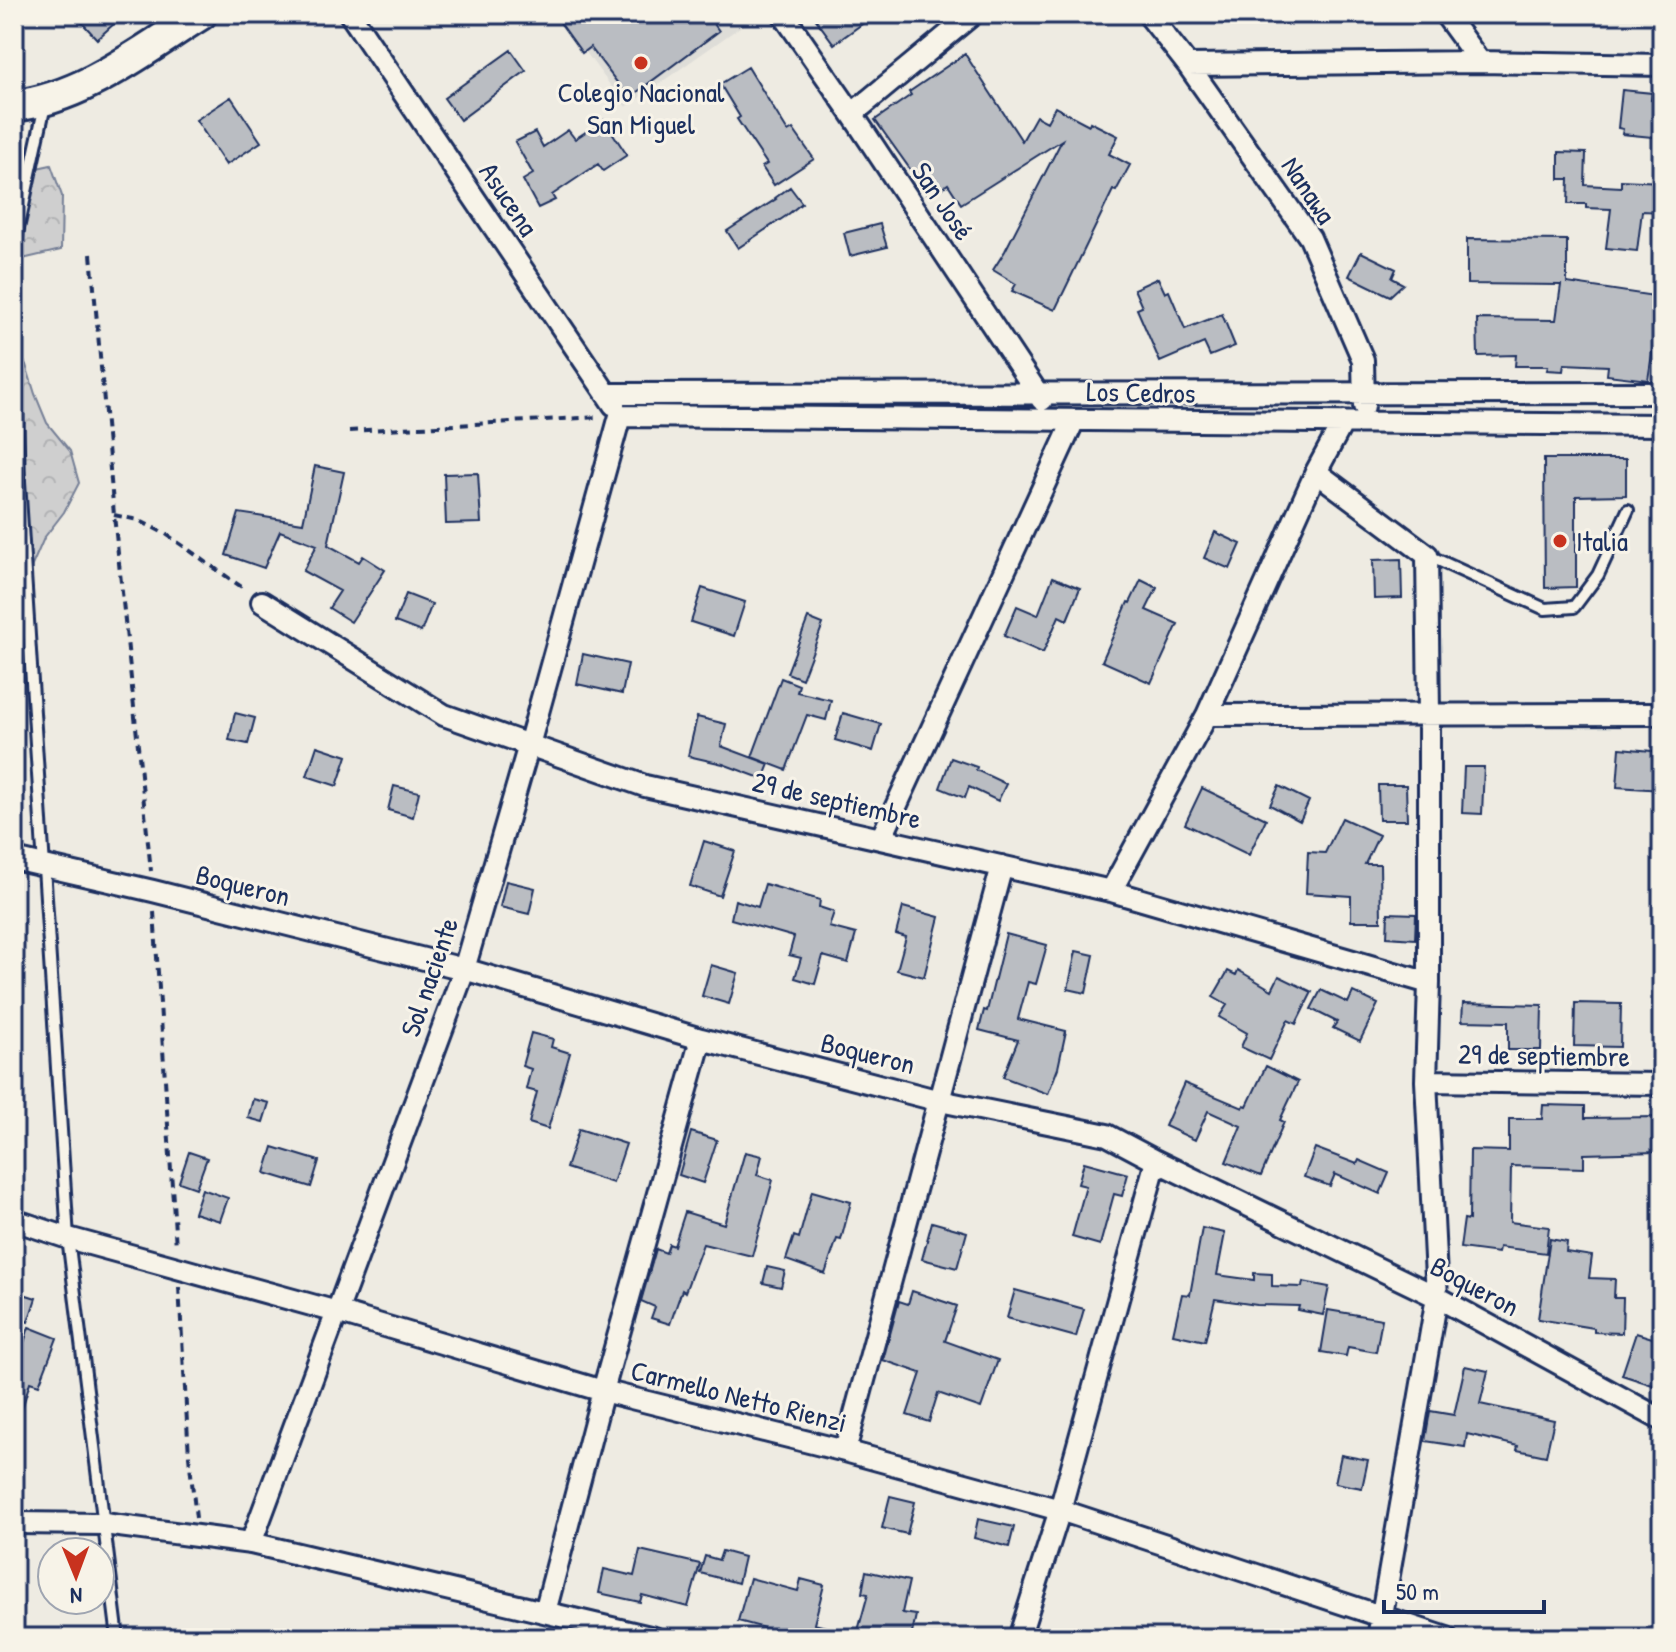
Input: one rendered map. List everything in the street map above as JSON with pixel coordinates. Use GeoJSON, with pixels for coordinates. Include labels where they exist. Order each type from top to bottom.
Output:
{"type":"FeatureCollection","features":[{"type":"Feature","properties":{"kind":"main road"},"geometry":{"type":"LineString","coordinates":[[14,106],[70,92],[102,76],[201,14]]}},
{"type":"Feature","properties":{"kind":"street","name":"Asucena"},"geometry":{"type":"LineString","coordinates":[[350,14],[620,416]]}},
{"type":"Feature","properties":{"kind":"street","name":"San José"},"geometry":{"type":"LineString","coordinates":[[783,14],[1037,393],[1065,420]]}},
{"type":"Feature","properties":{"kind":"street"},"geometry":{"type":"LineString","coordinates":[[852,114],[973,14]]}},
{"type":"Feature","properties":{"kind":"street","name":"Nanawa"},"geometry":{"type":"LineString","coordinates":[[1148,14],[1188,65],[1310,238],[1363,360],[1363,393],[1354,422]]}},
{"type":"Feature","properties":{"kind":"street"},"geometry":{"type":"LineString","coordinates":[[1445,14],[1480,62]]}},
{"type":"Feature","properties":{"kind":"street"},"geometry":{"type":"LineString","coordinates":[[1188,65],[1480,62],[1662,65]]}},
{"type":"Feature","properties":{"kind":"street"},"geometry":{"type":"LineString","coordinates":[[607,394],[1662,393]]}},
{"type":"Feature","properties":{"kind":"street","name":"Los Cedros"},"geometry":{"type":"LineString","coordinates":[[620,416],[1662,425]]}},
{"type":"Feature","properties":{"kind":"street","name":"Sol naciente"},"geometry":{"type":"LineString","coordinates":[[251,1543],[464,969],[620,416]]}},
{"type":"Feature","properties":{"kind":"street"},"geometry":{"type":"LineString","coordinates":[[881,839],[1065,420]]}},
{"type":"Feature","properties":{"kind":"street"},"geometry":{"type":"LineString","coordinates":[[1111,891],[1207,715],[1316,472],[1354,422]]}},
{"type":"Feature","properties":{"kind":"street"},"geometry":{"type":"LineString","coordinates":[[1316,472],[1427,555],[1429,983],[1426,1081],[1437,1297],[1378,1638]]}},
{"type":"Feature","properties":{"kind":"street","name":"29 de septiembre"},"geometry":{"type":"LineString","coordinates":[[262,602],[444,715],[645,786],[1111,891],[1429,983]]}},
{"type":"Feature","properties":{"kind":"street"},"geometry":{"type":"LineString","coordinates":[[1207,715],[1662,714]]}},
{"type":"Feature","properties":{"kind":"street","name":"Boqueron"},"geometry":{"type":"LineString","coordinates":[[14,859],[464,969],[701,1039],[940,1101],[1107,1135],[1437,1297],[1662,1420]]}},
{"type":"Feature","properties":{"kind":"street"},"geometry":{"type":"LineString","coordinates":[[845,1451],[1002,866]]}},
{"type":"Feature","properties":{"kind":"street"},"geometry":{"type":"LineString","coordinates":[[545,1612],[701,1039]]}},
{"type":"Feature","properties":{"kind":"street","name":"29 de septiembre"},"geometry":{"type":"LineString","coordinates":[[1426,1081],[1662,1084]]}},
{"type":"Feature","properties":{"kind":"street"},"geometry":{"type":"LineString","coordinates":[[1019,1638],[1060,1510],[1156,1161]]}},
{"type":"Feature","properties":{"kind":"street","name":"Carmello Netto Rienzi"},"geometry":{"type":"LineString","coordinates":[[14,1220],[603,1391],[845,1451],[1060,1510],[1447,1638]]}},
{"type":"Feature","properties":{"kind":"street"},"geometry":{"type":"LineString","coordinates":[[14,1523],[104,1524],[251,1543],[645,1637]]}},
{"type":"Feature","properties":{"kind":"lane"},"geometry":{"type":"LineString","coordinates":[[14,247],[46,100]]}},
{"type":"Feature","properties":{"kind":"lane"},"geometry":{"type":"LineString","coordinates":[[14,328],[19,481],[68,1238],[118,1638]]}},
{"type":"Feature","properties":{"kind":"lane"},"geometry":{"type":"LineString","coordinates":[[1427,555],[1545,609],[1574,607],[1598,575],[1628,510]]}},
{"type":"Feature","properties":{"kind":"path"},"geometry":{"type":"LineString","coordinates":[[349,431],[620,416]]}},
{"type":"Feature","properties":{"kind":"path"},"geometry":{"type":"LineString","coordinates":[[114,515],[138,520],[166,534],[262,602]]}},
{"type":"Feature","properties":{"kind":"shaded area","name":"Colegio Nacional San Miguel"},"geometry":{"type":"Polygon","coordinates":[[[558,14],[746,14],[750,20],[626,107],[558,14]]]}},
{"type":"Feature","properties":{"kind":"green space"},"geometry":{"type":"Polygon","coordinates":[[[51,165],[62,196],[61,250],[14,261],[14,173],[51,165]]]}},
{"type":"Feature","properties":{"kind":"green space"},"geometry":{"type":"Polygon","coordinates":[[[14,344],[26,365],[47,423],[70,451],[79,483],[64,512],[44,538],[14,619],[14,344]]]}},
{"type":"Feature","properties":{"kind":"building"},"geometry":{"type":"Polygon","coordinates":[[[74,14],[125,14],[97,39],[74,14]]]}},
{"type":"Feature","properties":{"kind":"building","name":"Colegio Nacional San Miguel"},"geometry":{"type":"Polygon","coordinates":[[[554,14],[707,14],[719,31],[629,98],[590,47],[582,53],[554,14]]]}},
{"type":"Feature","properties":{"kind":"building"},"geometry":{"type":"Polygon","coordinates":[[[812,14],[876,14],[834,44],[812,14]]]}},
{"type":"Feature","properties":{"kind":"building"},"geometry":{"type":"Polygon","coordinates":[[[511,50],[526,71],[460,120],[444,98],[511,50]]]}},
{"type":"Feature","properties":{"kind":"building"},"geometry":{"type":"Polygon","coordinates":[[[965,54],[1022,141],[1036,116],[1047,122],[1055,107],[1118,136],[1109,154],[1130,165],[1116,191],[1113,190],[1055,310],[1012,291],[1016,284],[993,270],[1062,140],[961,204],[948,184],[930,197],[875,120],[911,95],[909,92],[965,54]]]}},
{"type":"Feature","properties":{"kind":"building"},"geometry":{"type":"Polygon","coordinates":[[[748,67],[788,132],[793,129],[814,159],[774,185],[762,167],[767,164],[737,119],[740,117],[720,84],[748,67]]]}},
{"type":"Feature","properties":{"kind":"building"},"geometry":{"type":"Polygon","coordinates":[[[1622,90],[1652,93],[1651,100],[1662,101],[1662,138],[1622,134],[1623,129],[1618,128],[1622,90]]]}},
{"type":"Feature","properties":{"kind":"building"},"geometry":{"type":"Polygon","coordinates":[[[231,97],[261,142],[226,165],[196,120],[231,97]]]}},
{"type":"Feature","properties":{"kind":"building"},"geometry":{"type":"Polygon","coordinates":[[[604,120],[627,155],[603,171],[598,164],[552,195],[555,200],[538,208],[523,180],[533,174],[515,142],[535,132],[543,147],[568,130],[575,139],[604,120]]]}},
{"type":"Feature","properties":{"kind":"building"},"geometry":{"type":"Polygon","coordinates":[[[1559,152],[1586,153],[1585,185],[1621,187],[1621,180],[1662,182],[1662,212],[1642,211],[1637,251],[1606,248],[1611,209],[1568,204],[1569,179],[1559,179],[1559,152]]]}},
{"type":"Feature","properties":{"kind":"building"},"geometry":{"type":"Polygon","coordinates":[[[790,187],[802,203],[738,248],[727,231],[790,187]]]}},
{"type":"Feature","properties":{"kind":"building"},"geometry":{"type":"Polygon","coordinates":[[[880,224],[887,247],[850,256],[844,233],[880,224]]]}},
{"type":"Feature","properties":{"kind":"building"},"geometry":{"type":"Polygon","coordinates":[[[1467,239],[1567,240],[1567,283],[1661,297],[1648,380],[1607,375],[1608,366],[1564,364],[1563,371],[1547,370],[1548,366],[1515,366],[1516,355],[1478,356],[1477,319],[1556,320],[1561,285],[1467,284],[1467,239]]]}},
{"type":"Feature","properties":{"kind":"building"},"geometry":{"type":"Polygon","coordinates":[[[1361,252],[1396,269],[1392,278],[1403,284],[1390,296],[1349,276],[1361,252]]]}},
{"type":"Feature","properties":{"kind":"building"},"geometry":{"type":"Polygon","coordinates":[[[1158,278],[1165,293],[1169,291],[1185,329],[1222,314],[1235,346],[1210,356],[1204,343],[1160,362],[1137,309],[1142,307],[1134,289],[1158,278]]]}},
{"type":"Feature","properties":{"kind":"building","name":"Italia"},"geometry":{"type":"Polygon","coordinates":[[[1544,459],[1626,459],[1626,495],[1576,496],[1576,587],[1545,588],[1544,459]]]}},
{"type":"Feature","properties":{"kind":"building"},"geometry":{"type":"Polygon","coordinates":[[[315,466],[344,472],[328,545],[359,562],[363,556],[385,570],[351,622],[329,608],[340,591],[303,571],[317,545],[280,531],[264,568],[226,555],[239,513],[303,523],[315,466]]]}},
{"type":"Feature","properties":{"kind":"building"},"geometry":{"type":"Polygon","coordinates":[[[478,473],[481,523],[446,524],[444,474],[478,473]]]}},
{"type":"Feature","properties":{"kind":"building"},"geometry":{"type":"Polygon","coordinates":[[[1215,532],[1241,544],[1230,569],[1204,558],[1215,532]]]}},
{"type":"Feature","properties":{"kind":"building"},"geometry":{"type":"Polygon","coordinates":[[[1401,559],[1402,598],[1374,599],[1373,560],[1401,559]]]}},
{"type":"Feature","properties":{"kind":"building"},"geometry":{"type":"Polygon","coordinates":[[[1053,577],[1080,588],[1067,620],[1059,616],[1043,653],[1004,636],[1017,606],[1038,615],[1053,577]]]}},
{"type":"Feature","properties":{"kind":"building"},"geometry":{"type":"Polygon","coordinates":[[[1141,580],[1157,588],[1146,610],[1178,624],[1151,683],[1102,661],[1141,580]]]}},
{"type":"Feature","properties":{"kind":"building"},"geometry":{"type":"Polygon","coordinates":[[[702,588],[745,602],[734,636],[691,622],[702,588]]]}},
{"type":"Feature","properties":{"kind":"building"},"geometry":{"type":"Polygon","coordinates":[[[406,594],[432,604],[421,632],[395,622],[406,594]]]}},
{"type":"Feature","properties":{"kind":"building"},"geometry":{"type":"Polygon","coordinates":[[[808,618],[823,624],[802,679],[787,673],[808,618]]]}},
{"type":"Feature","properties":{"kind":"building"},"geometry":{"type":"Polygon","coordinates":[[[583,654],[628,664],[622,694],[577,684],[583,654]]]}},
{"type":"Feature","properties":{"kind":"building"},"geometry":{"type":"Polygon","coordinates":[[[781,678],[799,685],[797,692],[831,700],[826,720],[807,715],[786,770],[752,757],[781,678]]]}},
{"type":"Feature","properties":{"kind":"building"},"geometry":{"type":"Polygon","coordinates":[[[235,713],[255,718],[248,744],[229,740],[235,713]]]}},
{"type":"Feature","properties":{"kind":"building"},"geometry":{"type":"Polygon","coordinates":[[[843,713],[881,724],[873,751],[835,740],[843,713]]]}},
{"type":"Feature","properties":{"kind":"building"},"geometry":{"type":"Polygon","coordinates":[[[697,717],[726,724],[721,746],[769,764],[763,779],[723,764],[688,756],[697,717]]]}},
{"type":"Feature","properties":{"kind":"building"},"geometry":{"type":"Polygon","coordinates":[[[317,746],[347,756],[337,786],[307,776],[317,746]]]}},
{"type":"Feature","properties":{"kind":"building"},"geometry":{"type":"Polygon","coordinates":[[[1620,748],[1662,752],[1662,790],[1617,787],[1620,748]]]}},
{"type":"Feature","properties":{"kind":"building"},"geometry":{"type":"Polygon","coordinates":[[[951,758],[977,767],[976,770],[1006,784],[998,801],[969,787],[965,798],[940,788],[951,758]]]}},
{"type":"Feature","properties":{"kind":"building"},"geometry":{"type":"Polygon","coordinates":[[[1464,767],[1484,767],[1482,814],[1462,813],[1464,767]]]}},
{"type":"Feature","properties":{"kind":"building"},"geometry":{"type":"Polygon","coordinates":[[[1378,785],[1406,785],[1407,820],[1379,820],[1378,785]]]}},
{"type":"Feature","properties":{"kind":"building"},"geometry":{"type":"Polygon","coordinates":[[[394,786],[419,792],[413,817],[388,810],[394,786]]]}},
{"type":"Feature","properties":{"kind":"building"},"geometry":{"type":"Polygon","coordinates":[[[1279,786],[1309,801],[1300,821],[1270,805],[1279,786]]]}},
{"type":"Feature","properties":{"kind":"building"},"geometry":{"type":"Polygon","coordinates":[[[1202,788],[1266,819],[1249,855],[1185,824],[1202,788]]]}},
{"type":"Feature","properties":{"kind":"building"},"geometry":{"type":"Polygon","coordinates":[[[1342,818],[1379,835],[1365,864],[1380,864],[1381,921],[1351,921],[1351,896],[1306,893],[1308,852],[1325,853],[1342,818]]]}},
{"type":"Feature","properties":{"kind":"building"},"geometry":{"type":"Polygon","coordinates":[[[704,841],[735,851],[720,896],[690,886],[704,841]]]}},
{"type":"Feature","properties":{"kind":"building"},"geometry":{"type":"Polygon","coordinates":[[[506,881],[535,888],[529,914],[500,907],[506,881]]]}},
{"type":"Feature","properties":{"kind":"building"},"geometry":{"type":"Polygon","coordinates":[[[765,884],[820,900],[819,907],[834,912],[829,927],[856,934],[848,963],[823,956],[815,984],[795,978],[801,958],[789,955],[794,937],[731,919],[735,900],[758,907],[765,884]]]}},
{"type":"Feature","properties":{"kind":"building"},"geometry":{"type":"Polygon","coordinates":[[[903,907],[939,917],[924,977],[897,970],[906,937],[896,934],[903,907]]]}},
{"type":"Feature","properties":{"kind":"building"},"geometry":{"type":"Polygon","coordinates":[[[1388,913],[1416,914],[1415,939],[1387,937],[1388,913]]]}},
{"type":"Feature","properties":{"kind":"building"},"geometry":{"type":"Polygon","coordinates":[[[1006,934],[1047,945],[1036,984],[1028,982],[1018,1019],[1066,1031],[1058,1068],[1048,1094],[1003,1077],[1018,1040],[979,1030],[984,1010],[987,1011],[1006,934]]]}},
{"type":"Feature","properties":{"kind":"building"},"geometry":{"type":"Polygon","coordinates":[[[1076,951],[1094,955],[1086,993],[1068,989],[1076,951]]]}},
{"type":"Feature","properties":{"kind":"building"},"geometry":{"type":"Polygon","coordinates":[[[711,965],[738,973],[729,1004],[702,996],[711,965]]]}},
{"type":"Feature","properties":{"kind":"building"},"geometry":{"type":"Polygon","coordinates":[[[1238,970],[1272,990],[1279,976],[1312,992],[1296,1024],[1288,1020],[1269,1060],[1241,1047],[1247,1033],[1219,1017],[1227,1005],[1213,997],[1228,971],[1236,975],[1238,970]]]}},
{"type":"Feature","properties":{"kind":"building"},"geometry":{"type":"Polygon","coordinates":[[[1321,990],[1348,1003],[1353,992],[1378,1004],[1360,1041],[1333,1028],[1337,1022],[1311,1009],[1321,990]]]}},
{"type":"Feature","properties":{"kind":"building"},"geometry":{"type":"Polygon","coordinates":[[[1463,1003],[1542,1005],[1541,1050],[1508,1050],[1508,1022],[1462,1021],[1463,1003]]]}},
{"type":"Feature","properties":{"kind":"building"},"geometry":{"type":"Polygon","coordinates":[[[1575,1003],[1621,1004],[1620,1047],[1574,1046],[1575,1003]]]}},
{"type":"Feature","properties":{"kind":"building"},"geometry":{"type":"Polygon","coordinates":[[[531,1033],[553,1039],[551,1047],[570,1053],[548,1129],[529,1123],[537,1092],[526,1089],[531,1069],[522,1066],[531,1033]]]}},
{"type":"Feature","properties":{"kind":"building"},"geometry":{"type":"Polygon","coordinates":[[[1266,1066],[1298,1082],[1280,1120],[1284,1122],[1261,1176],[1226,1162],[1241,1126],[1208,1111],[1195,1140],[1165,1126],[1184,1083],[1243,1108],[1247,1106],[1266,1066]]]}},
{"type":"Feature","properties":{"kind":"building"},"geometry":{"type":"Polygon","coordinates":[[[253,1099],[269,1103],[263,1122],[248,1118],[253,1099]]]}},
{"type":"Feature","properties":{"kind":"building"},"geometry":{"type":"Polygon","coordinates":[[[1543,1105],[1585,1106],[1585,1118],[1656,1117],[1657,1152],[1584,1154],[1584,1168],[1511,1166],[1510,1222],[1549,1227],[1546,1253],[1499,1247],[1498,1253],[1460,1248],[1464,1219],[1469,1220],[1470,1150],[1509,1151],[1509,1119],[1542,1119],[1543,1105]]]}},
{"type":"Feature","properties":{"kind":"building"},"geometry":{"type":"Polygon","coordinates":[[[579,1129],[626,1144],[613,1183],[566,1168],[579,1129]]]}},
{"type":"Feature","properties":{"kind":"building"},"geometry":{"type":"Polygon","coordinates":[[[691,1132],[717,1140],[703,1183],[679,1175],[691,1132]]]}},
{"type":"Feature","properties":{"kind":"building"},"geometry":{"type":"Polygon","coordinates":[[[273,1147],[319,1161],[311,1187],[265,1173],[273,1147]]]}},
{"type":"Feature","properties":{"kind":"building"},"geometry":{"type":"Polygon","coordinates":[[[1315,1148],[1357,1164],[1359,1160],[1389,1173],[1380,1194],[1335,1174],[1330,1186],[1304,1177],[1315,1148]]]}},
{"type":"Feature","properties":{"kind":"building"},"geometry":{"type":"Polygon","coordinates":[[[189,1152],[207,1158],[196,1188],[179,1182],[189,1152]]]}},
{"type":"Feature","properties":{"kind":"building"},"geometry":{"type":"Polygon","coordinates":[[[745,1152],[762,1156],[757,1175],[773,1180],[752,1256],[703,1244],[670,1324],[651,1318],[655,1307],[641,1301],[656,1249],[666,1253],[669,1244],[674,1246],[685,1212],[724,1224],[745,1152]]]}},
{"type":"Feature","properties":{"kind":"building"},"geometry":{"type":"Polygon","coordinates":[[[1084,1162],[1128,1174],[1122,1196],[1114,1194],[1100,1245],[1072,1237],[1086,1186],[1078,1184],[1084,1162]]]}},
{"type":"Feature","properties":{"kind":"building"},"geometry":{"type":"Polygon","coordinates":[[[202,1189],[228,1198],[220,1221],[194,1213],[202,1189]]]}},
{"type":"Feature","properties":{"kind":"building"},"geometry":{"type":"Polygon","coordinates":[[[812,1191],[851,1202],[841,1240],[837,1239],[825,1274],[786,1260],[794,1236],[799,1238],[812,1191]]]}},
{"type":"Feature","properties":{"kind":"building"},"geometry":{"type":"Polygon","coordinates":[[[932,1222],[967,1232],[957,1268],[922,1259],[932,1222]]]}},
{"type":"Feature","properties":{"kind":"building"},"geometry":{"type":"Polygon","coordinates":[[[1202,1228],[1225,1233],[1217,1275],[1254,1280],[1254,1273],[1272,1274],[1272,1286],[1302,1287],[1303,1282],[1329,1287],[1323,1315],[1298,1310],[1299,1306],[1257,1305],[1215,1299],[1205,1341],[1173,1334],[1182,1294],[1190,1295],[1202,1228]]]}},
{"type":"Feature","properties":{"kind":"building"},"geometry":{"type":"Polygon","coordinates":[[[1550,1239],[1567,1242],[1566,1252],[1592,1256],[1589,1278],[1615,1279],[1614,1298],[1623,1298],[1622,1333],[1594,1332],[1594,1328],[1538,1319],[1550,1239]]]}},
{"type":"Feature","properties":{"kind":"building"},"geometry":{"type":"Polygon","coordinates":[[[767,1267],[785,1271],[781,1287],[763,1283],[767,1267]]]}},
{"type":"Feature","properties":{"kind":"building"},"geometry":{"type":"Polygon","coordinates":[[[1015,1290],[1084,1309],[1076,1337],[1007,1318],[1015,1290]]]}},
{"type":"Feature","properties":{"kind":"building"},"geometry":{"type":"Polygon","coordinates":[[[14,1291],[36,1298],[28,1322],[14,1317],[14,1291]]]}},
{"type":"Feature","properties":{"kind":"building"},"geometry":{"type":"Polygon","coordinates":[[[912,1291],[957,1306],[945,1341],[998,1360],[981,1408],[938,1393],[929,1422],[907,1415],[921,1373],[883,1360],[899,1301],[908,1304],[912,1291]]]}},
{"type":"Feature","properties":{"kind":"building"},"geometry":{"type":"Polygon","coordinates":[[[1328,1310],[1382,1319],[1376,1352],[1348,1347],[1346,1356],[1321,1352],[1328,1310]]]}},
{"type":"Feature","properties":{"kind":"building"},"geometry":{"type":"Polygon","coordinates":[[[29,1327],[57,1338],[39,1385],[30,1382],[18,1422],[14,1421],[14,1374],[29,1327]]]}},
{"type":"Feature","properties":{"kind":"building"},"geometry":{"type":"Polygon","coordinates":[[[1636,1333],[1662,1341],[1662,1388],[1622,1375],[1636,1333]]]}},
{"type":"Feature","properties":{"kind":"building"},"geometry":{"type":"Polygon","coordinates":[[[1465,1366],[1488,1371],[1480,1404],[1554,1420],[1546,1456],[1467,1434],[1465,1447],[1425,1441],[1430,1411],[1454,1415],[1465,1366]]]}},
{"type":"Feature","properties":{"kind":"building"},"geometry":{"type":"Polygon","coordinates":[[[1341,1455],[1368,1460],[1362,1488],[1335,1483],[1341,1455]]]}},
{"type":"Feature","properties":{"kind":"building"},"geometry":{"type":"Polygon","coordinates":[[[890,1496],[915,1502],[907,1534],[882,1528],[890,1496]]]}},
{"type":"Feature","properties":{"kind":"building"},"geometry":{"type":"Polygon","coordinates":[[[978,1519],[1014,1527],[1009,1547],[974,1538],[978,1519]]]}},
{"type":"Feature","properties":{"kind":"building"},"geometry":{"type":"Polygon","coordinates":[[[640,1550],[700,1564],[688,1607],[642,1595],[640,1602],[599,1593],[604,1569],[634,1576],[640,1550]]]}},
{"type":"Feature","properties":{"kind":"building"},"geometry":{"type":"Polygon","coordinates":[[[722,1551],[744,1557],[738,1583],[700,1573],[705,1556],[719,1560],[722,1551]]]}},
{"type":"Feature","properties":{"kind":"building"},"geometry":{"type":"Polygon","coordinates":[[[866,1571],[909,1581],[902,1613],[916,1615],[911,1638],[856,1638],[868,1594],[862,1593],[866,1571]]]}},
{"type":"Feature","properties":{"kind":"building"},"geometry":{"type":"Polygon","coordinates":[[[750,1578],[798,1591],[801,1579],[824,1585],[814,1624],[846,1632],[846,1638],[786,1638],[787,1634],[738,1621],[750,1578]]]}},
{"type":"Feature","properties":{"kind":"place","name":"Colegio Nacional San Miguel"},"geometry":{"type":"Point","coordinates":[641,63]}},
{"type":"Feature","properties":{"kind":"place","name":"Italia"},"geometry":{"type":"Point","coordinates":[1560,541]}}]}
